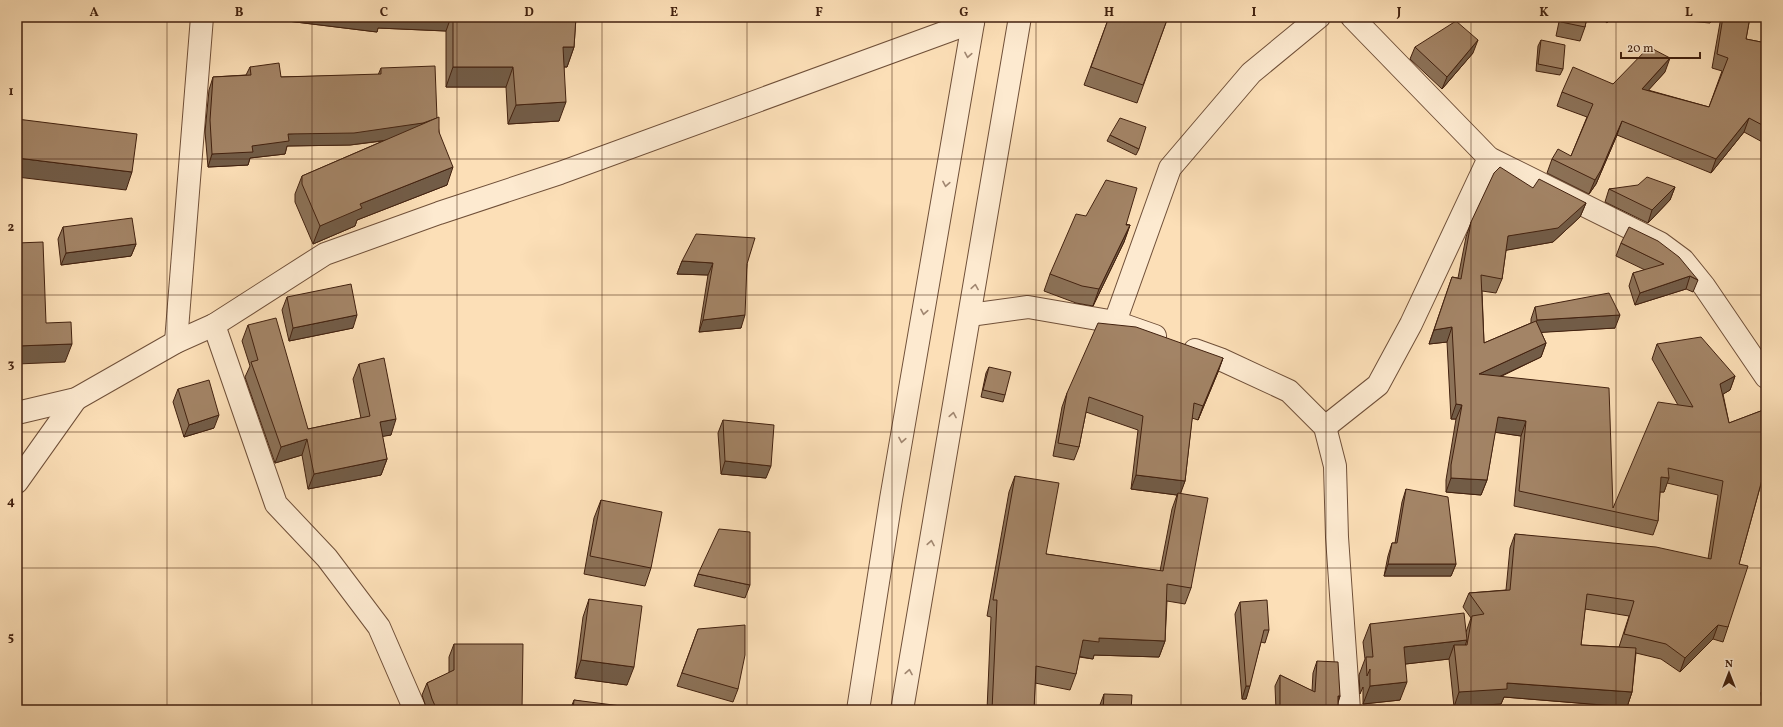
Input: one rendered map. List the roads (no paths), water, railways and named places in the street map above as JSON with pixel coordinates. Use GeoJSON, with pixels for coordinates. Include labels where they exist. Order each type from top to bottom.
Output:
{"type":"FeatureCollection","features":[{"type":"Feature","properties":{"kind":"street"},"geometry":{"type":"LineString","coordinates":[[176,342],[202,17]]}},
{"type":"Feature","properties":{"kind":"street"},"geometry":{"type":"LineString","coordinates":[[902,710],[1020,17]]}},
{"type":"Feature","properties":{"kind":"street"},"geometry":{"type":"LineString","coordinates":[[1115,322],[1170,168],[1251,73],[1319,17]]}},
{"type":"Feature","properties":{"kind":"street"},"geometry":{"type":"LineString","coordinates":[[1352,17],[1489,158],[1660,243],[1683,260],[1704,286],[1766,377]]}},
{"type":"Feature","properties":{"kind":"street"},"geometry":{"type":"LineString","coordinates":[[17,413],[76,399],[176,342],[214,325],[325,254],[438,213],[567,170],[974,20]]}},
{"type":"Feature","properties":{"kind":"street"},"geometry":{"type":"LineString","coordinates":[[858,710],[891,499],[974,20]]}},
{"type":"Feature","properties":{"kind":"street"},"geometry":{"type":"LineString","coordinates":[[1325,427],[1378,384],[1410,324],[1489,158]]}},
{"type":"Feature","properties":{"kind":"street"},"geometry":{"type":"LineString","coordinates":[[970,315],[1028,307],[1115,322],[1220,359],[1289,391],[1325,427],[1335,466],[1337,537],[1349,710]]}},
{"type":"Feature","properties":{"kind":"street"},"geometry":{"type":"LineString","coordinates":[[214,325],[276,504],[327,558],[379,627],[415,710]]}},
{"type":"Feature","properties":{"kind":"street"},"geometry":{"type":"LineString","coordinates":[[17,482],[76,399]]}}]}
